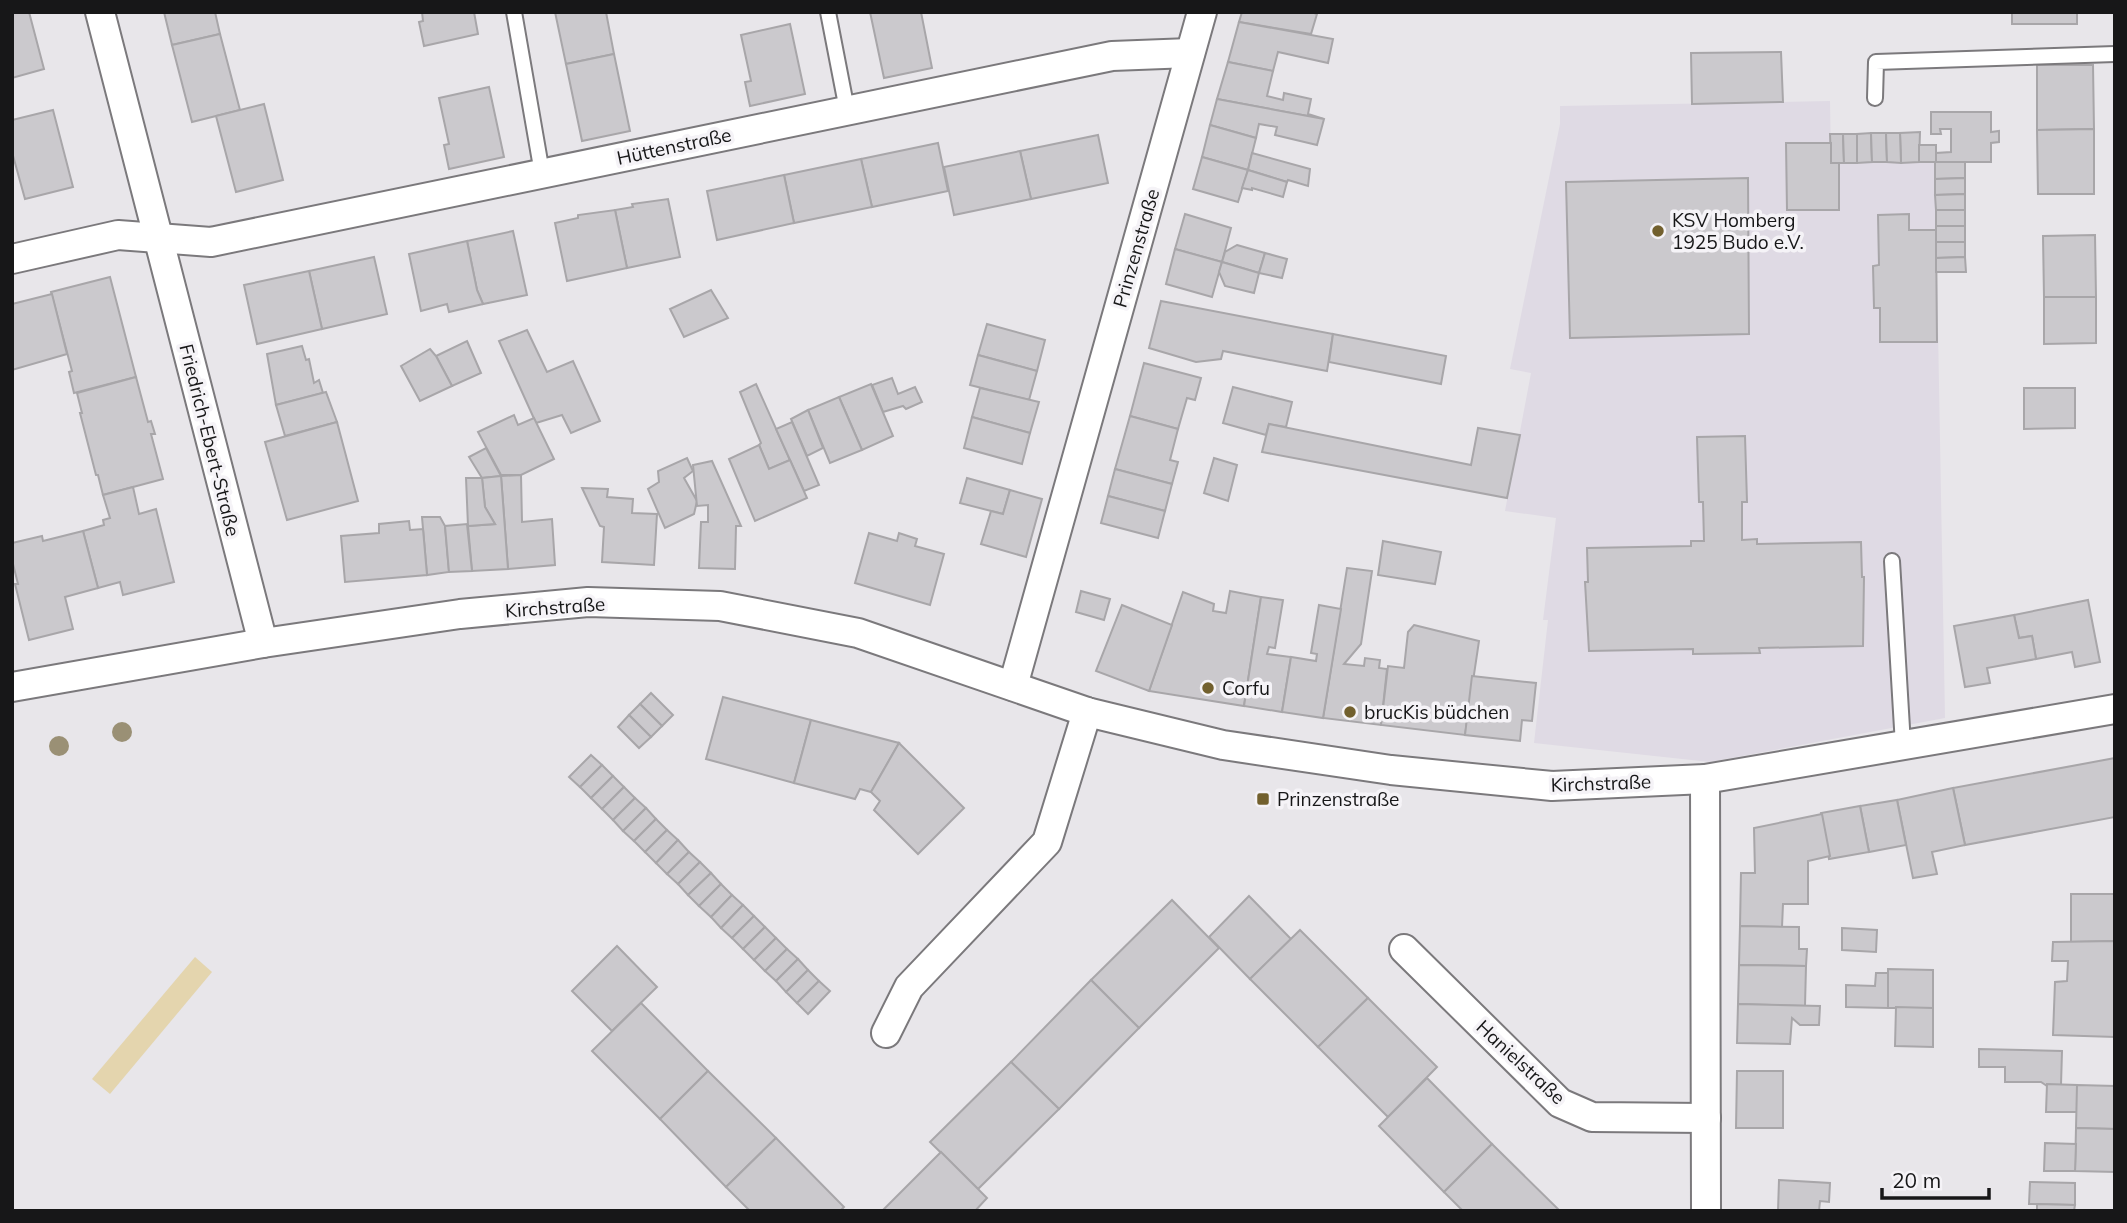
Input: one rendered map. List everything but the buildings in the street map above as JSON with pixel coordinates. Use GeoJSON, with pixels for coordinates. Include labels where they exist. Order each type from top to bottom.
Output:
{"type":"FeatureCollection","features":[{"type":"Feature","properties":{"kind":"street","name":"Friedrich-Ebert-Straße"},"geometry":{"type":"LineString","coordinates":[[100,12],[262,643]]}},
{"type":"Feature","properties":{"kind":"street","name":"Prinzenstraße"},"geometry":{"type":"LineString","coordinates":[[1013,686],[1202,12]]}},
{"type":"Feature","properties":{"kind":"street","name":"Hüttenstraße"},"geometry":{"type":"LineString","coordinates":[[158,237],[211,242],[1112,56],[1190,53]]}},
{"type":"Feature","properties":{"kind":"street"},"geometry":{"type":"LineString","coordinates":[[12,259],[118,235],[158,237]]}},
{"type":"Feature","properties":{"kind":"street","name":"Kirchstraße"},"geometry":{"type":"LineString","coordinates":[[12,687],[262,643],[460,614],[588,602],[720,606],[858,633],[1087,712],[1223,745],[1391,769],[1552,786],[1704,779],[2115,709]]}},
{"type":"Feature","properties":{"kind":"street"},"geometry":{"type":"LineString","coordinates":[[886,1034],[909,987],[1047,842],[1087,712]]}},
{"type":"Feature","properties":{"kind":"street"},"geometry":{"type":"LineString","coordinates":[[1704,779],[1706,1211]]}},
{"type":"Feature","properties":{"kind":"street","name":"Hanielstraße"},"geometry":{"type":"LineString","coordinates":[[1404,949],[1560,1103],[1592,1117],[1706,1118]]}},
{"type":"Feature","properties":{"kind":"lane"},"geometry":{"type":"LineString","coordinates":[[514,12],[542,173]]}},
{"type":"Feature","properties":{"kind":"lane"},"geometry":{"type":"LineString","coordinates":[[828,12],[847,110]]}},
{"type":"Feature","properties":{"kind":"lane"},"geometry":{"type":"LineString","coordinates":[[1875,98],[1876,62],[2115,54]]}},
{"type":"Feature","properties":{"kind":"lane"},"geometry":{"type":"LineString","coordinates":[[1892,561],[1903,745]]}},
{"type":"Feature","properties":{"kind":"shaded area"},"geometry":{"type":"Polygon","coordinates":[[[1830,101],[1831,163],[1935,162],[1945,718],[1710,762],[1534,743],[1548,620],[1543,620],[1556,518],[1505,511],[1531,373],[1510,369],[1560,124],[1560,106],[1830,101]]]}},
{"type":"Feature","properties":{"kind":"shaded area"},"geometry":{"type":"Polygon","coordinates":[[[195,957],[212,972],[110,1094],[92,1079],[195,957]]]}},
{"type":"Feature","properties":{"kind":"place","name":"KSV Homberg 1925 Budo e.V."},"geometry":{"type":"Point","coordinates":[1658,231]}},
{"type":"Feature","properties":{"kind":"place","name":"Corfu"},"geometry":{"type":"Point","coordinates":[1208,688]}},
{"type":"Feature","properties":{"kind":"place","name":"brucKis büdchen"},"geometry":{"type":"Point","coordinates":[1350,712]}},
{"type":"Feature","properties":{"kind":"place","name":"Prinzenstraße"},"geometry":{"type":"Point","coordinates":[1263,799]}}]}
